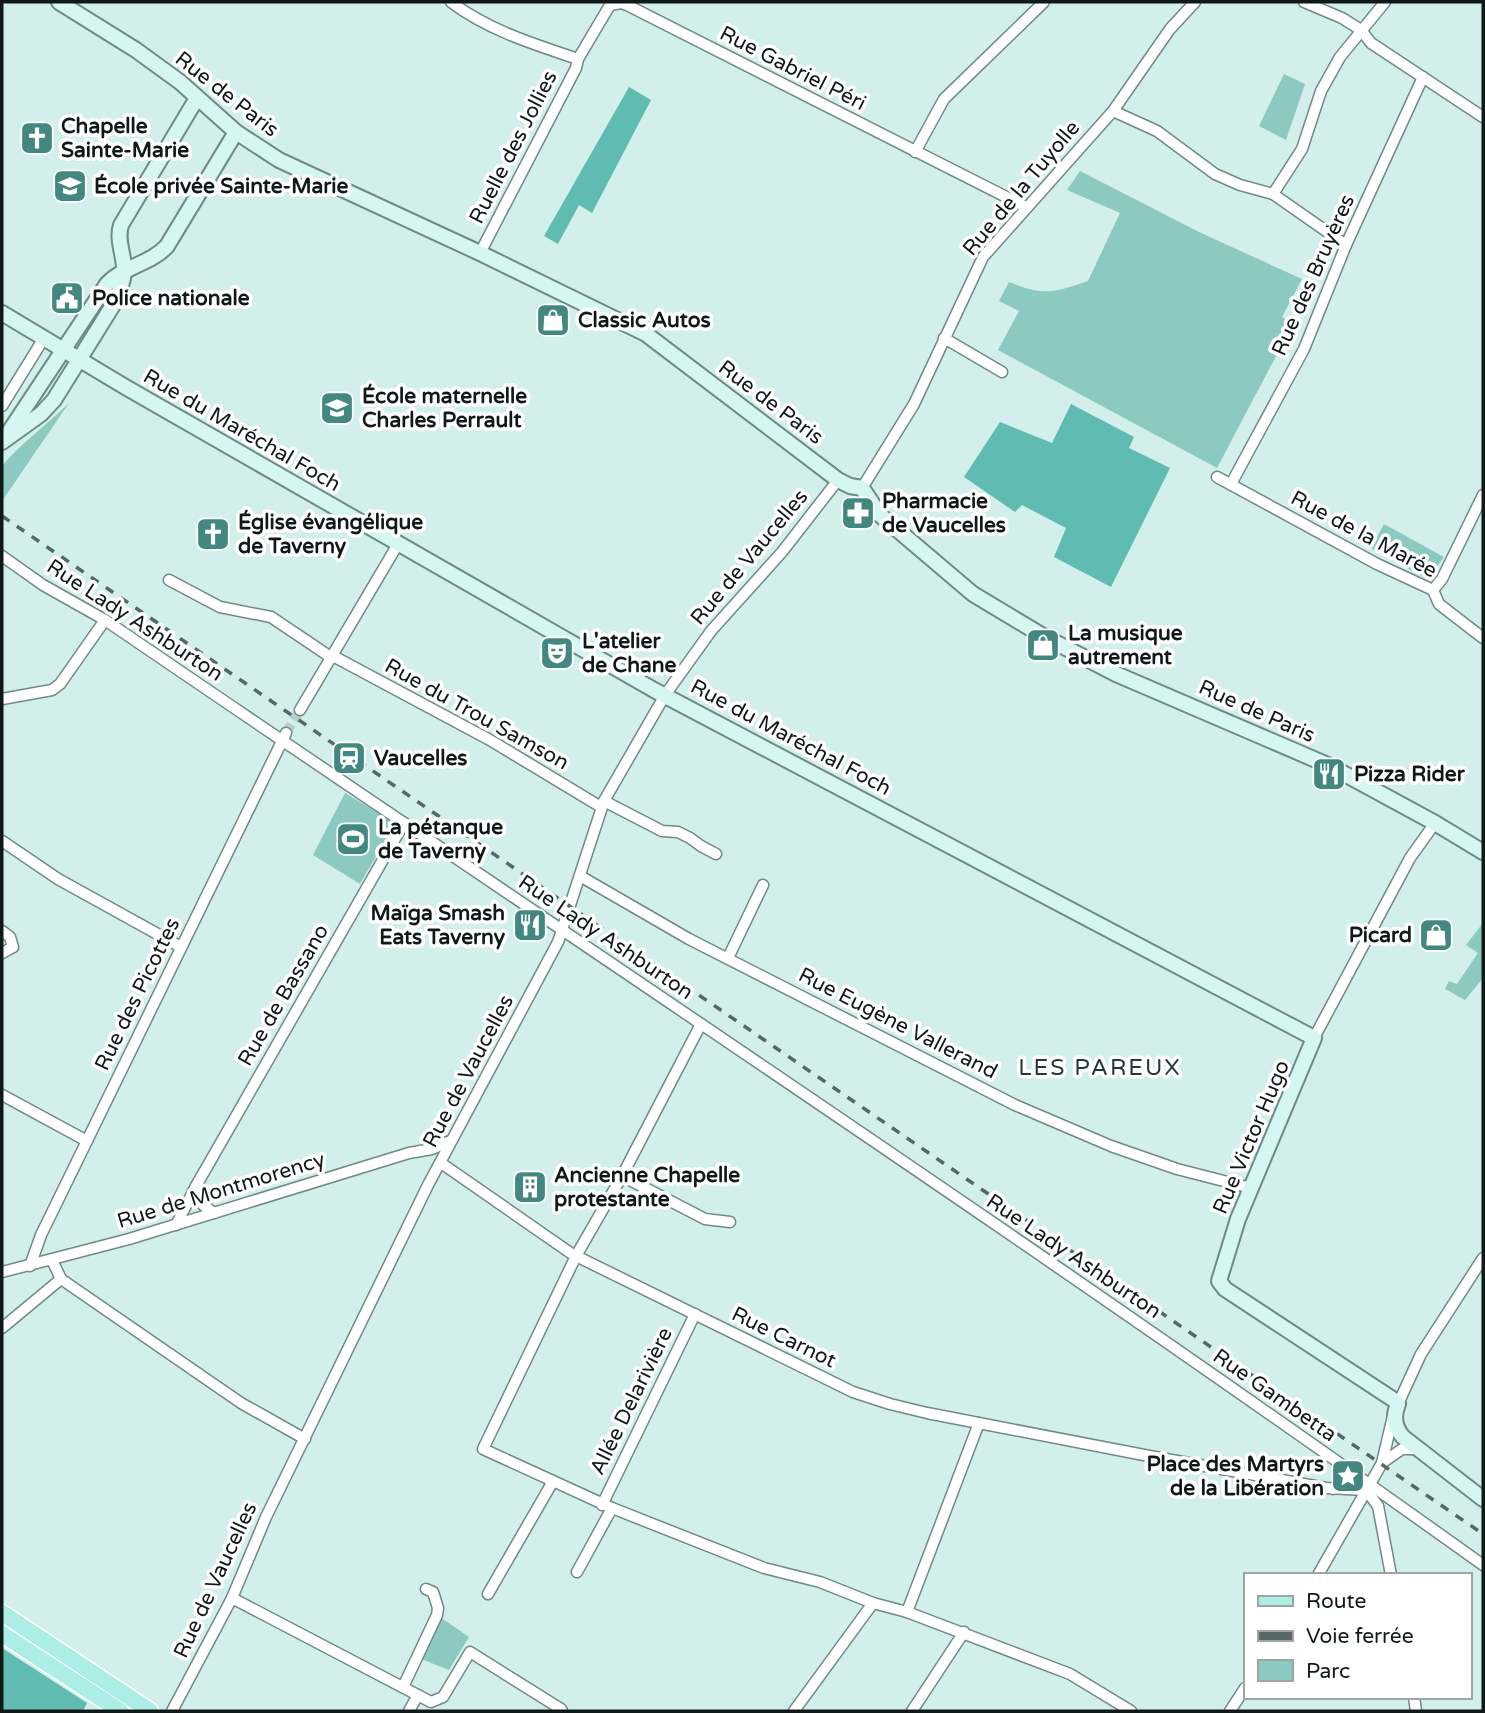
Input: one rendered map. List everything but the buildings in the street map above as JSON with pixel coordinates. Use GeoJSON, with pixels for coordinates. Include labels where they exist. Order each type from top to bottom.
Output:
{"type":"FeatureCollection","features":[{"type":"Feature","properties":{"kind":"main road"},"geometry":{"type":"LineString","coordinates":[[2,1614],[150,1711]]}},
{"type":"Feature","properties":{"kind":"main road"},"geometry":{"type":"LineString","coordinates":[[2,1634],[120,1711]]}},
{"type":"Feature","properties":{"kind":"street","name":"Rue de Paris"},"geometry":{"type":"LineString","coordinates":[[59,2],[136,50],[180,82],[236,132],[279,160],[646,334],[838,480],[862,488],[880,515],[972,594],[1043,636],[1116,674],[1330,766],[1483,852]]}},
{"type":"Feature","properties":{"kind":"street"},"geometry":{"type":"LineString","coordinates":[[451,2],[469,16],[492,27],[578,59]]}},
{"type":"Feature","properties":{"kind":"street"},"geometry":{"type":"LineString","coordinates":[[915,152],[944,99],[1044,2]]}},
{"type":"Feature","properties":{"kind":"street","name":"Rue de la Tuyolle"},"geometry":{"type":"LineString","coordinates":[[862,488],[914,404],[983,257],[1113,111],[1170,29],[1195,2]]}},
{"type":"Feature","properties":{"kind":"street"},"geometry":{"type":"LineString","coordinates":[[1304,2],[1342,18],[1361,30],[1371,43],[1483,117]]}},
{"type":"Feature","properties":{"kind":"street"},"geometry":{"type":"LineString","coordinates":[[1273,194],[1302,149],[1321,91],[1340,57],[1385,2]]}},
{"type":"Feature","properties":{"kind":"street","name":"Rue Gabriel Péri"},"geometry":{"type":"LineString","coordinates":[[578,59],[610,5],[621,3],[1026,207]]}},
{"type":"Feature","properties":{"kind":"street","name":"Ruelle des Jollies"},"geometry":{"type":"LineString","coordinates":[[480,253],[576,68],[578,59]]}},
{"type":"Feature","properties":{"kind":"street","name":"Rue des Bruyères"},"geometry":{"type":"LineString","coordinates":[[1231,484],[1304,349],[1346,245],[1423,77]]}},
{"type":"Feature","properties":{"kind":"street"},"geometry":{"type":"LineString","coordinates":[[2,442],[48,407],[80,361],[113,305],[120,291],[124,271],[119,237],[121,225],[197,98]]}},
{"type":"Feature","properties":{"kind":"street"},"geometry":{"type":"LineString","coordinates":[[1113,111],[1157,131],[1215,174],[1240,185],[1273,194],[1346,245]]}},
{"type":"Feature","properties":{"kind":"street"},"geometry":{"type":"LineString","coordinates":[[2,442],[107,284],[124,271],[156,256],[167,246],[236,132]]}},
{"type":"Feature","properties":{"kind":"street","name":"Rue du Maréchal Foch"},"geometry":{"type":"LineString","coordinates":[[2,313],[80,361],[665,695],[1314,1038]]}},
{"type":"Feature","properties":{"kind":"street"},"geometry":{"type":"LineString","coordinates":[[2,406],[44,338]]}},
{"type":"Feature","properties":{"kind":"street"},"geometry":{"type":"LineString","coordinates":[[944,338],[1002,372]]}},
{"type":"Feature","properties":{"kind":"street","name":"Rue de la Marée"},"geometry":{"type":"LineString","coordinates":[[1217,477],[1377,564],[1433,590],[1439,604],[1483,638]]}},
{"type":"Feature","properties":{"kind":"street","name":"Rue de Vaucelles"},"geometry":{"type":"LineString","coordinates":[[172,1711],[232,1598],[266,1517],[450,1141],[558,942],[602,804],[665,695],[711,631],[782,552],[838,480]]}},
{"type":"Feature","properties":{"kind":"street"},"geometry":{"type":"LineString","coordinates":[[1433,590],[1442,579],[1483,495]]}},
{"type":"Feature","properties":{"kind":"street"},"geometry":{"type":"LineString","coordinates":[[300,710],[398,544]]}},
{"type":"Feature","properties":{"kind":"street","name":"Rue Lady Ashburton"},"geometry":{"type":"LineString","coordinates":[[2,556],[43,585],[105,620],[284,737],[404,823],[1184,1355]]}},
{"type":"Feature","properties":{"kind":"street","name":"Rue du Trou Samson"},"geometry":{"type":"LineString","coordinates":[[169,580],[220,607],[271,617],[333,657],[491,740],[602,804],[663,831],[678,832],[716,854]]}},
{"type":"Feature","properties":{"kind":"street"},"geometry":{"type":"LineString","coordinates":[[2,699],[52,690],[60,684],[105,620]]}},
{"type":"Feature","properties":{"kind":"street","name":"Rue des Picottes"},"geometry":{"type":"LineString","coordinates":[[30,1266],[34,1251],[284,737]]}},
{"type":"Feature","properties":{"kind":"street","name":"Rue de Bassano"},"geometry":{"type":"LineString","coordinates":[[176,1225],[404,823]]}},
{"type":"Feature","properties":{"kind":"street","name":"Rue Victor Hugo"},"geometry":{"type":"LineString","coordinates":[[1396,1409],[1219,1281],[1251,1188],[1314,1038],[1410,858],[1435,823]]}},
{"type":"Feature","properties":{"kind":"street"},"geometry":{"type":"LineString","coordinates":[[2,841],[58,879],[181,947]]}},
{"type":"Feature","properties":{"kind":"street","name":"Rue Eugène Vallerand"},"geometry":{"type":"LineString","coordinates":[[580,876],[727,958],[1015,1105],[1111,1146],[1177,1169],[1251,1188]]}},
{"type":"Feature","properties":{"kind":"street"},"geometry":{"type":"LineString","coordinates":[[727,958],[762,885]]}},
{"type":"Feature","properties":{"kind":"street"},"geometry":{"type":"LineString","coordinates":[[2,931],[10,937],[13,947],[2,953]]}},
{"type":"Feature","properties":{"kind":"street"},"geometry":{"type":"LineString","coordinates":[[701,1024],[622,1176],[576,1256],[483,1449],[552,1483],[764,1568],[820,1583],[873,1603],[907,1612],[1070,1674],[1131,1711]]}},
{"type":"Feature","properties":{"kind":"street"},"geometry":{"type":"LineString","coordinates":[[2,1095],[87,1141]]}},
{"type":"Feature","properties":{"kind":"street","name":"Rue de Montmorency"},"geometry":{"type":"LineString","coordinates":[[2,1272],[176,1225],[409,1153],[432,1149],[450,1141]]}},
{"type":"Feature","properties":{"kind":"street","name":"Rue Carnot"},"geometry":{"type":"LineString","coordinates":[[441,1163],[576,1256],[853,1392],[890,1404],[979,1423],[1333,1489]]}},
{"type":"Feature","properties":{"kind":"street"},"geometry":{"type":"LineString","coordinates":[[622,1176],[705,1219],[730,1222]]}},
{"type":"Feature","properties":{"kind":"street"},"geometry":{"type":"LineString","coordinates":[[196,1186],[203,1205],[214,1213]]}},
{"type":"Feature","properties":{"kind":"street"},"geometry":{"type":"LineString","coordinates":[[1319,1573],[1382,1463],[1396,1409],[1421,1354],[1483,1258]]}},
{"type":"Feature","properties":{"kind":"street"},"geometry":{"type":"LineString","coordinates":[[52,1260],[61,1279],[241,1403],[305,1439]]}},
{"type":"Feature","properties":{"kind":"street"},"geometry":{"type":"LineString","coordinates":[[2,1328],[61,1279]]}},
{"type":"Feature","properties":{"kind":"street","name":"Allée Delarivière"},"geometry":{"type":"LineString","coordinates":[[577,1572],[695,1314]]}},
{"type":"Feature","properties":{"kind":"street","name":"Rue Gambetta"},"geometry":{"type":"LineString","coordinates":[[1184,1355],[1344,1467]]}},
{"type":"Feature","properties":{"kind":"street"},"geometry":{"type":"LineString","coordinates":[[1396,1409],[1399,1432],[1483,1499]]}},
{"type":"Feature","properties":{"kind":"street"},"geometry":{"type":"LineString","coordinates":[[907,1612],[979,1423]]}},
{"type":"Feature","properties":{"kind":"street"},"geometry":{"type":"LineString","coordinates":[[1382,1463],[1402,1449],[1420,1450]]}},
{"type":"Feature","properties":{"kind":"street"},"geometry":{"type":"LineString","coordinates":[[1333,1489],[1339,1483],[1344,1467],[1368,1487],[1483,1565]]}},
{"type":"Feature","properties":{"kind":"street"},"geometry":{"type":"LineString","coordinates":[[488,1594],[552,1483]]}},
{"type":"Feature","properties":{"kind":"street"},"geometry":{"type":"LineString","coordinates":[[1333,1489],[1368,1487]]}},
{"type":"Feature","properties":{"kind":"street"},"geometry":{"type":"LineString","coordinates":[[1368,1487],[1378,1506],[1391,1573]]}},
{"type":"Feature","properties":{"kind":"street"},"geometry":{"type":"LineString","coordinates":[[403,1687],[437,1615],[438,1608],[433,1592],[426,1589]]}},
{"type":"Feature","properties":{"kind":"street"},"geometry":{"type":"LineString","coordinates":[[232,1598],[431,1702],[443,1697],[470,1653],[562,1711]]}},
{"type":"Feature","properties":{"kind":"street"},"geometry":{"type":"LineString","coordinates":[[794,1711],[873,1603]]}},
{"type":"Feature","properties":{"kind":"street"},"geometry":{"type":"LineString","coordinates":[[912,1711],[966,1633]]}},
{"type":"Feature","properties":{"kind":"street"},"geometry":{"type":"LineString","coordinates":[[1230,1711],[1244,1690]]}},
{"type":"Feature","properties":{"kind":"street"},"geometry":{"type":"LineString","coordinates":[[409,1711],[418,1695]]}},
{"type":"Feature","properties":{"kind":"green space"},"geometry":{"type":"Polygon","coordinates":[[[1284,74],[1305,84],[1286,140],[1259,126],[1284,74]]]}},
{"type":"Feature","properties":{"kind":"green space"},"geometry":{"type":"Polygon","coordinates":[[[629,87],[651,100],[592,213],[579,205],[558,244],[544,236],[629,87]]]}},
{"type":"Feature","properties":{"kind":"green space"},"geometry":{"type":"Polygon","coordinates":[[[1080,171],[1199,232],[1302,279],[1282,317],[1293,324],[1217,468],[998,350],[1019,311],[999,301],[1009,282],[1048,291],[1088,281],[1120,213],[1067,190],[1080,171]]]}},
{"type":"Feature","properties":{"kind":"green space"},"geometry":{"type":"Polygon","coordinates":[[[69,403],[2,501],[1,472],[5,463],[69,403]]]}},
{"type":"Feature","properties":{"kind":"green space"},"geometry":{"type":"Polygon","coordinates":[[[1071,404],[1134,437],[1129,448],[1170,468],[1111,587],[1054,557],[1066,528],[1022,505],[1015,512],[964,477],[1000,422],[1052,443],[1071,404]]]}},
{"type":"Feature","properties":{"kind":"green space"},"geometry":{"type":"Polygon","coordinates":[[[1384,524],[1444,557],[1429,578],[1371,548],[1384,524]]]}},
{"type":"Feature","properties":{"kind":"green space","name":"La pétanque de Taverny"},"geometry":{"type":"Polygon","coordinates":[[[345,793],[395,823],[360,884],[313,855],[345,793]]]}},
{"type":"Feature","properties":{"kind":"green space"},"geometry":{"type":"Polygon","coordinates":[[[1483,923],[1483,978],[1465,1000],[1445,989],[1449,981],[1457,984],[1478,953],[1466,945],[1483,923]]]}},
{"type":"Feature","properties":{"kind":"green space"},"geometry":{"type":"Polygon","coordinates":[[[437,1615],[469,1637],[449,1670],[416,1657],[437,1615]]]}},
{"type":"Feature","properties":{"kind":"green space"},"geometry":{"type":"Polygon","coordinates":[[[2,1648],[87,1703],[83,1711],[2,1711],[2,1648]]]}},
{"type":"Feature","properties":{"kind":"tunnel"},"geometry":{"type":"LineString","coordinates":[[286,733],[300,710]]}},
{"type":"Feature","properties":{"kind":"railway"},"geometry":{"type":"LineString","coordinates":[[2,516],[1483,1534]]}},
{"type":"Feature","properties":{"kind":"place","name":"Chapelle Sainte-Marie"},"geometry":{"type":"Point","coordinates":[37,138]}},
{"type":"Feature","properties":{"kind":"place","name":"École privée Sainte-Marie"},"geometry":{"type":"Point","coordinates":[70,186]}},
{"type":"Feature","properties":{"kind":"place","name":"Police nationale"},"geometry":{"type":"Point","coordinates":[67,298]}},
{"type":"Feature","properties":{"kind":"place","name":"Classic Autos"},"geometry":{"type":"Point","coordinates":[553,320]}},
{"type":"Feature","properties":{"kind":"place","name":"École maternelle Charles Perrault"},"geometry":{"type":"Point","coordinates":[337,408]}},
{"type":"Feature","properties":{"kind":"place","name":"Pharmacie de Vaucelles"},"geometry":{"type":"Point","coordinates":[858,513]}},
{"type":"Feature","properties":{"kind":"place","name":"Église évangélique de Taverny"},"geometry":{"type":"Point","coordinates":[213,534]}},
{"type":"Feature","properties":{"kind":"place","name":"La musique autrement"},"geometry":{"type":"Point","coordinates":[1043,645]}},
{"type":"Feature","properties":{"kind":"place","name":"L'atelier de Chane"},"geometry":{"type":"Point","coordinates":[557,653]}},
{"type":"Feature","properties":{"kind":"place","name":"Vaucelles"},"geometry":{"type":"Point","coordinates":[349,758]}},
{"type":"Feature","properties":{"kind":"place","name":"Pizza Rider"},"geometry":{"type":"Point","coordinates":[1329,774]}},
{"type":"Feature","properties":{"kind":"place","name":"La pétanque de Taverny"},"geometry":{"type":"Point","coordinates":[353,839]}},
{"type":"Feature","properties":{"kind":"place","name":"Maïga Smash Eats Taverny"},"geometry":{"type":"Point","coordinates":[530,925]}},
{"type":"Feature","properties":{"kind":"place","name":"Picard"},"geometry":{"type":"Point","coordinates":[1436,935]}},
{"type":"Feature","properties":{"kind":"place","name":"Ancienne Chapelle protestante"},"geometry":{"type":"Point","coordinates":[530,1187]}},
{"type":"Feature","properties":{"kind":"place","name":"Place des Martyrs de la Libération"},"geometry":{"type":"Point","coordinates":[1348,1476]}},
{"type":"Feature","properties":{"kind":"district","name":"LES PAREUX"},"geometry":{"type":"Point","coordinates":[1100,1067]}}]}
